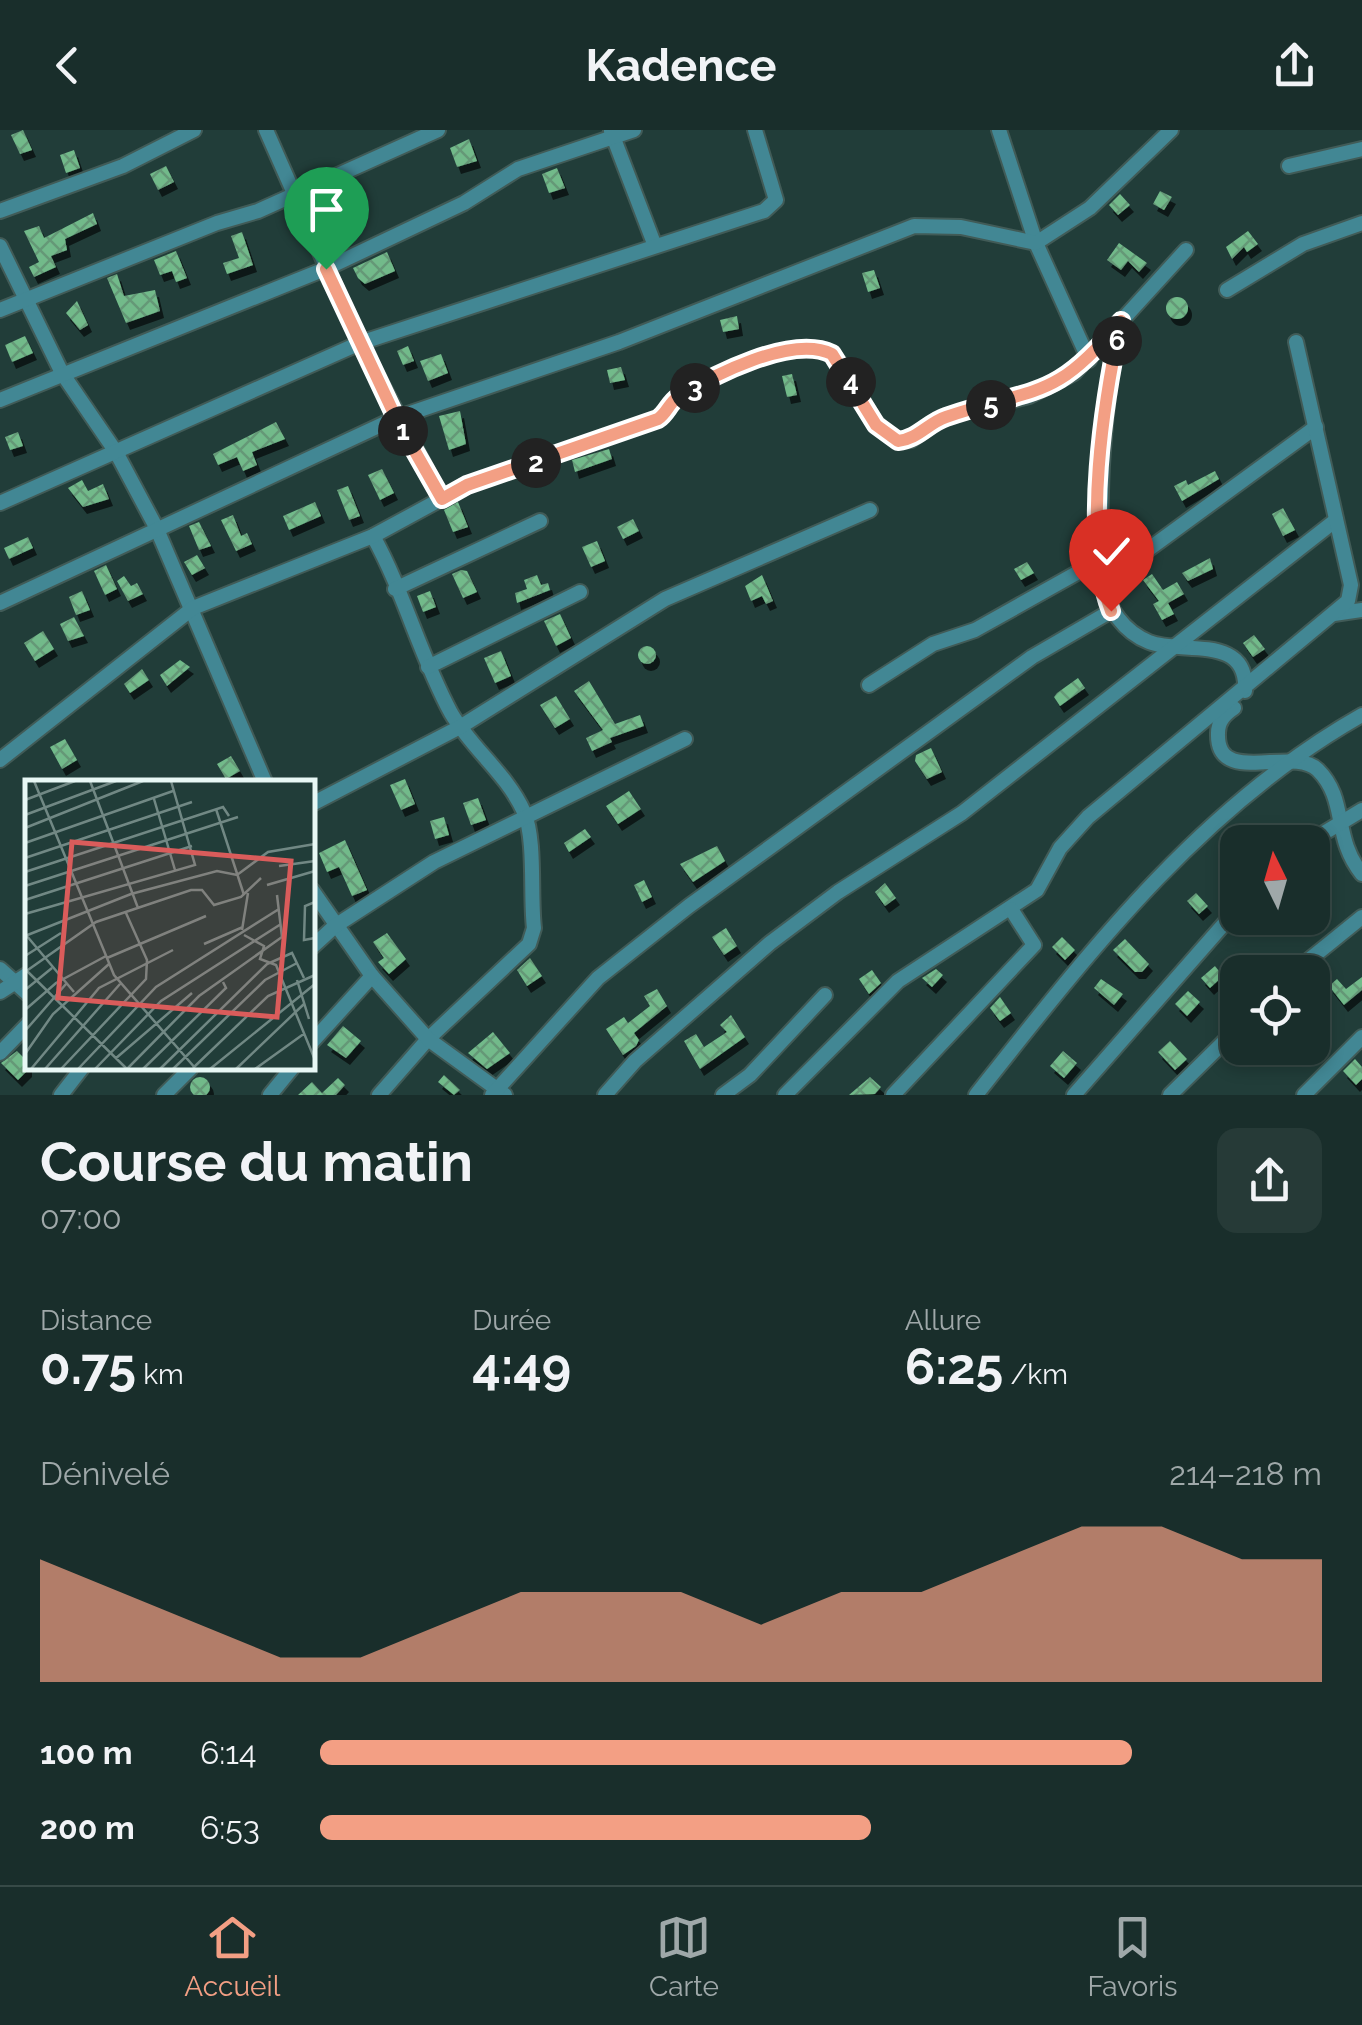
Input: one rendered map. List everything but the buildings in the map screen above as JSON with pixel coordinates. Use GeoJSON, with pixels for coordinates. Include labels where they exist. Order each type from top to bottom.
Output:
{"type":"FeatureCollection","features":[{"type":"Feature","properties":{"kind":"street"},"geometry":{"type":"LineString","coordinates":[[0,212],[123,166],[194,130]]}},
{"type":"Feature","properties":{"kind":"street"},"geometry":{"type":"LineString","coordinates":[[266,130],[396,418],[442,499]]}},
{"type":"Feature","properties":{"kind":"street"},"geometry":{"type":"LineString","coordinates":[[0,310],[217,222],[258,211],[438,130]]}},
{"type":"Feature","properties":{"kind":"street"},"geometry":{"type":"LineString","coordinates":[[0,400],[326,269],[464,203],[518,169],[634,130]]}},
{"type":"Feature","properties":{"kind":"street"},"geometry":{"type":"LineString","coordinates":[[0,503],[360,342],[771,207],[776,200],[756,130]]}},
{"type":"Feature","properties":{"kind":"street"},"geometry":{"type":"LineString","coordinates":[[999,130],[1036,243],[1089,360]]}},
{"type":"Feature","properties":{"kind":"street"},"geometry":{"type":"LineString","coordinates":[[0,603],[396,418],[618,342],[914,226],[961,227],[1036,243],[1090,208],[1171,130]]}},
{"type":"Feature","properties":{"kind":"street"},"geometry":{"type":"LineString","coordinates":[[613,134],[655,246]]}},
{"type":"Feature","properties":{"kind":"street"},"geometry":{"type":"LineString","coordinates":[[1289,166],[1362,149]]}},
{"type":"Feature","properties":{"kind":"street"},"geometry":{"type":"LineString","coordinates":[[1228,290],[1303,244],[1362,224]]}},
{"type":"Feature","properties":{"kind":"street"},"geometry":{"type":"LineString","coordinates":[[0,246],[62,374],[116,452],[156,528],[264,780]]}},
{"type":"Feature","properties":{"kind":"street"},"geometry":{"type":"LineString","coordinates":[[0,760],[193,608],[373,536],[467,485],[658,419],[673,400],[740,364],[818,349],[832,354],[876,425],[898,441],[911,440],[943,418],[1059,384],[1089,360],[1186,250]]}},
{"type":"Feature","properties":{"kind":"street"},"geometry":{"type":"LineString","coordinates":[[1121,321],[1109,378],[1099,476],[1101,584],[1111,611],[1138,636],[1169,648],[1194,645],[1232,658],[1242,668],[1246,687],[1243,699],[1219,723],[1217,737],[1222,750],[1239,762],[1260,767],[1292,758],[1304,760],[1326,778],[1334,793],[1345,852],[1362,874]]}},
{"type":"Feature","properties":{"kind":"street"},"geometry":{"type":"LineString","coordinates":[[786,1095],[898,981],[1037,890],[1060,848],[1088,817],[1334,614],[1350,594],[1296,342]]}},
{"type":"Feature","properties":{"kind":"street"},"geometry":{"type":"LineString","coordinates":[[1101,584],[1316,427]]}},
{"type":"Feature","properties":{"kind":"street"},"geometry":{"type":"LineString","coordinates":[[315,802],[460,728],[665,599],[870,510]]}},
{"type":"Feature","properties":{"kind":"street"},"geometry":{"type":"LineString","coordinates":[[605,1095],[635,1061],[770,943],[838,892],[962,813],[1336,520]]}},
{"type":"Feature","properties":{"kind":"street"},"geometry":{"type":"LineString","coordinates":[[395,588],[540,521]]}},
{"type":"Feature","properties":{"kind":"street"},"geometry":{"type":"LineString","coordinates":[[373,536],[390,566],[395,588],[428,667],[460,728],[506,780],[526,816],[534,928],[529,944],[428,1040],[378,1095]]}},
{"type":"Feature","properties":{"kind":"street"},"geometry":{"type":"LineString","coordinates":[[869,684],[933,644],[975,630],[1100,560]]}},
{"type":"Feature","properties":{"kind":"street"},"geometry":{"type":"LineString","coordinates":[[428,667],[580,592]]}},
{"type":"Feature","properties":{"kind":"street"},"geometry":{"type":"LineString","coordinates":[[1334,614],[1362,610]]}},
{"type":"Feature","properties":{"kind":"street"},"geometry":{"type":"LineString","coordinates":[[315,895],[372,976],[428,1040],[498,1093],[598,978],[674,918],[1032,658],[1111,611]]}},
{"type":"Feature","properties":{"kind":"street"},"geometry":{"type":"LineString","coordinates":[[976,1095],[1116,921],[1198,836],[1292,758],[1362,715]]}},
{"type":"Feature","properties":{"kind":"street"},"geometry":{"type":"LineString","coordinates":[[315,945],[334,926],[434,862],[684,739]]}},
{"type":"Feature","properties":{"kind":"street"},"geometry":{"type":"LineString","coordinates":[[1330,830],[1362,810]]}},
{"type":"Feature","properties":{"kind":"street"},"geometry":{"type":"LineString","coordinates":[[892,1095],[1034,945],[1011,909]]}},
{"type":"Feature","properties":{"kind":"street"},"geometry":{"type":"LineString","coordinates":[[1315,955],[1362,916]]}},
{"type":"Feature","properties":{"kind":"street"},"geometry":{"type":"LineString","coordinates":[[1074,1095],[1220,929]]}},
{"type":"Feature","properties":{"kind":"street"},"geometry":{"type":"LineString","coordinates":[[0,969],[6,988]]}},
{"type":"Feature","properties":{"kind":"street"},"geometry":{"type":"LineString","coordinates":[[315,1039],[372,976]]}},
{"type":"Feature","properties":{"kind":"street"},"geometry":{"type":"LineString","coordinates":[[723,1095],[750,1076],[825,994]]}},
{"type":"Feature","properties":{"kind":"street"},"geometry":{"type":"LineString","coordinates":[[0,1053],[25,1027]]}},
{"type":"Feature","properties":{"kind":"street"},"geometry":{"type":"LineString","coordinates":[[1304,1095],[1362,1037]]}},
{"type":"Feature","properties":{"kind":"street"},"geometry":{"type":"LineString","coordinates":[[1170,1095],[1220,1046]]}},
{"type":"Feature","properties":{"kind":"street"},"geometry":{"type":"LineString","coordinates":[[61,1095],[80,1070]]}},
{"type":"Feature","properties":{"kind":"street"},"geometry":{"type":"LineString","coordinates":[[164,1095],[188,1070]]}},
{"type":"Feature","properties":{"kind":"street"},"geometry":{"type":"LineString","coordinates":[[270,1095],[290,1070]]}},
{"type":"Feature","properties":{"kind":"route"},"geometry":{"type":"LineString","coordinates":[[326,269],[396,418],[442,499],[467,485],[658,419],[665,415],[673,400],[740,364],[787,352],[818,349],[832,354],[876,425],[898,441],[911,440],[943,418],[1029,396],[1059,384],[1089,360],[1121,321],[1109,378],[1099,476],[1101,584],[1111,611]]}}]}
